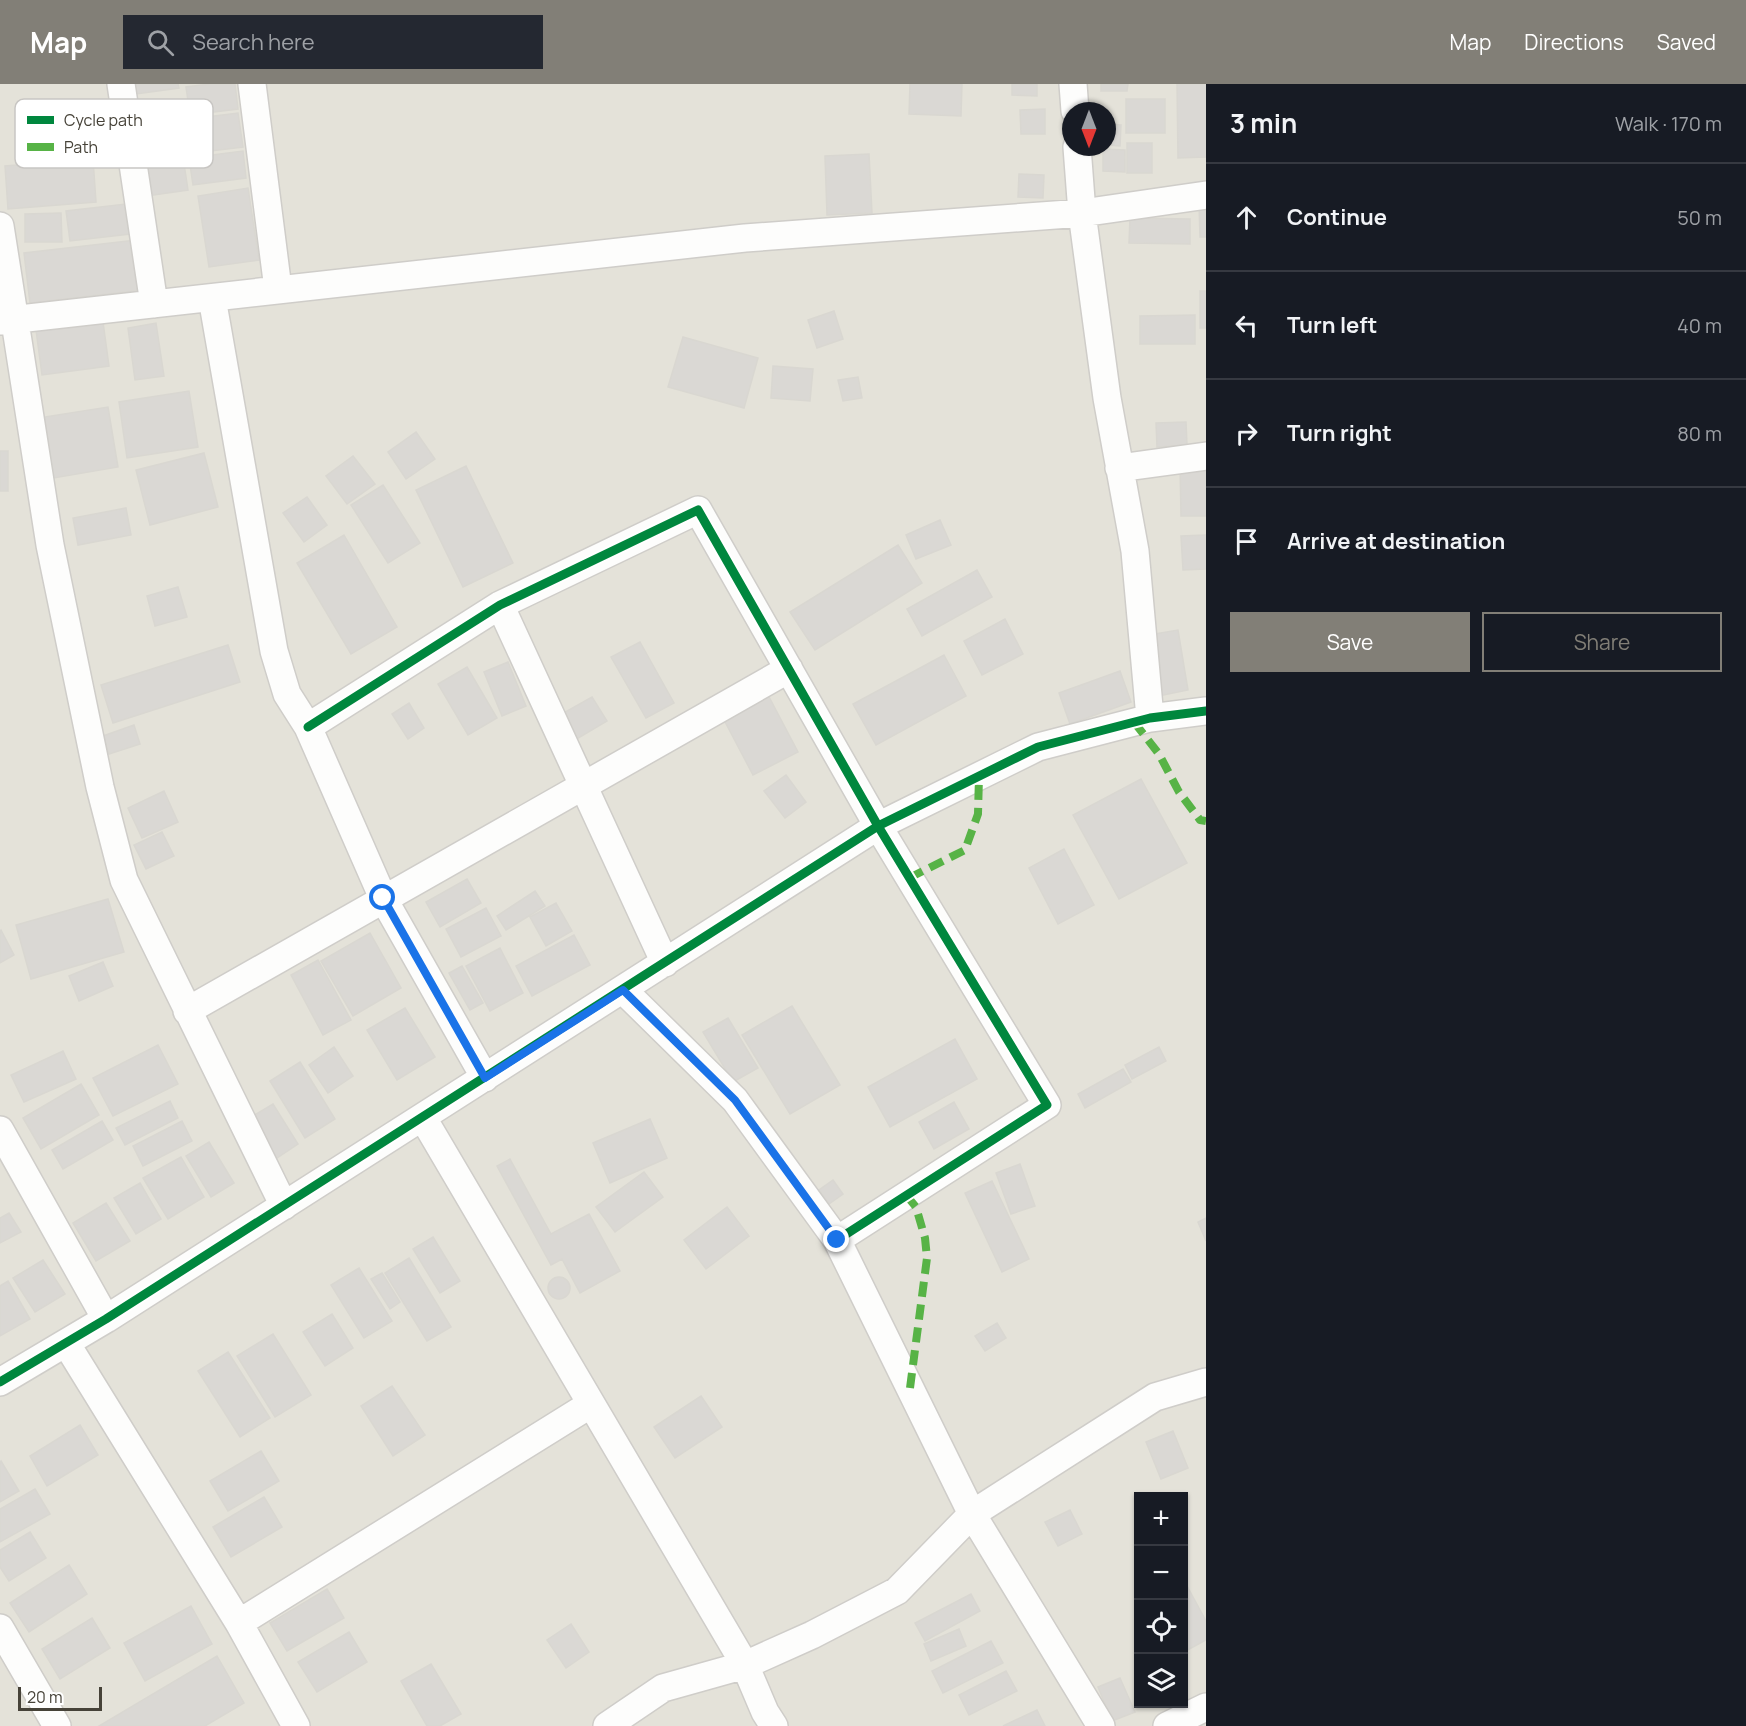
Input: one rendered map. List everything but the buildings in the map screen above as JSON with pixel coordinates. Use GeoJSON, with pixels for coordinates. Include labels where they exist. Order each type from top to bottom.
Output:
{"type":"FeatureCollection","features":[{"type":"Feature","properties":{"kind":"street"},"geometry":{"type":"LineString","coordinates":[[122,84],[124,99]]}},
{"type":"Feature","properties":{"kind":"street"},"geometry":{"type":"LineString","coordinates":[[252,84],[278,289]]}},
{"type":"Feature","properties":{"kind":"street"},"geometry":{"type":"LineString","coordinates":[[1073,84],[1074,102]]}},
{"type":"Feature","properties":{"kind":"street"},"geometry":{"type":"LineString","coordinates":[[1078,156],[1082,213],[1107,398],[1135,551],[1150,718]]}},
{"type":"Feature","properties":{"kind":"street"},"geometry":{"type":"LineString","coordinates":[[134,168],[154,304]]}},
{"type":"Feature","properties":{"kind":"street"},"geometry":{"type":"LineString","coordinates":[[8,321],[745,237],[1082,213],[1206,195]]}},
{"type":"Feature","properties":{"kind":"street"},"geometry":{"type":"LineString","coordinates":[[0,226],[8,321],[50,545],[99,787],[124,880],[284,1206]]}},
{"type":"Feature","properties":{"kind":"street"},"geometry":{"type":"LineString","coordinates":[[212,298],[274,651],[287,694],[308,727],[383,898],[485,1078]]}},
{"type":"Feature","properties":{"kind":"street"},"geometry":{"type":"LineString","coordinates":[[1119,468],[1206,456]]}},
{"type":"Feature","properties":{"kind":"street"},"geometry":{"type":"LineString","coordinates":[[308,727],[500,604],[698,510],[878,826],[1047,1105],[837,1240]]}},
{"type":"Feature","properties":{"kind":"street"},"geometry":{"type":"LineString","coordinates":[[500,604],[665,963]]}},
{"type":"Feature","properties":{"kind":"street"},"geometry":{"type":"LineString","coordinates":[[187,1011],[789,669]]}},
{"type":"Feature","properties":{"kind":"street"},"geometry":{"type":"LineString","coordinates":[[0,1382],[106,1319],[878,826],[1038,747],[1150,718],[1206,711]]}},
{"type":"Feature","properties":{"kind":"street"},"geometry":{"type":"LineString","coordinates":[[623,990],[735,1100],[837,1240],[972,1514],[1101,1726]]}},
{"type":"Feature","properties":{"kind":"street"},"geometry":{"type":"LineString","coordinates":[[423,1118],[745,1665],[765,1712],[774,1726]]}},
{"type":"Feature","properties":{"kind":"street"},"geometry":{"type":"LineString","coordinates":[[0,1130],[106,1319]]}},
{"type":"Feature","properties":{"kind":"street"},"geometry":{"type":"LineString","coordinates":[[66,1343],[239,1623],[296,1726]]}},
{"type":"Feature","properties":{"kind":"street"},"geometry":{"type":"LineString","coordinates":[[607,1726],[663,1688],[745,1665],[812,1635],[897,1591],[972,1514],[1155,1397],[1206,1382]]}},
{"type":"Feature","properties":{"kind":"street"},"geometry":{"type":"LineString","coordinates":[[239,1623],[591,1404]]}},
{"type":"Feature","properties":{"kind":"street"},"geometry":{"type":"LineString","coordinates":[[0,1628],[57,1726]]}},
{"type":"Feature","properties":{"kind":"street"},"geometry":{"type":"LineString","coordinates":[[1167,1726],[1206,1707]]}},
{"type":"Feature","properties":{"kind":"shaded area"},"geometry":{"type":"Polygon","coordinates":[[[0,84],[1206,84],[1206,1726],[0,1726],[0,84]]]}},
{"type":"Feature","properties":{"kind":"marked path"},"geometry":{"type":"LineString","coordinates":[[1134,722],[1159,754],[1179,792],[1200,820],[1206,821]]}},
{"type":"Feature","properties":{"kind":"marked path"},"geometry":{"type":"LineString","coordinates":[[909,878],[965,850],[978,814],[979,776]]}},
{"type":"Feature","properties":{"kind":"marked path"},"geometry":{"type":"LineString","coordinates":[[906,1195],[916,1207],[925,1238],[927,1258],[910,1388]]}},
{"type":"Feature","properties":{"kind":"cycle path"},"geometry":{"type":"LineString","coordinates":[[308,727],[500,605],[698,510],[878,826],[1047,1105],[837,1240]]}},
{"type":"Feature","properties":{"kind":"cycle path"},"geometry":{"type":"LineString","coordinates":[[0,1382],[106,1319],[878,826],[1038,747],[1150,718],[1206,711]]}},
{"type":"Feature","properties":{"kind":"route"},"geometry":{"type":"LineString","coordinates":[[383,898],[485,1078],[623,990],[735,1100],[837,1240]]}}]}
